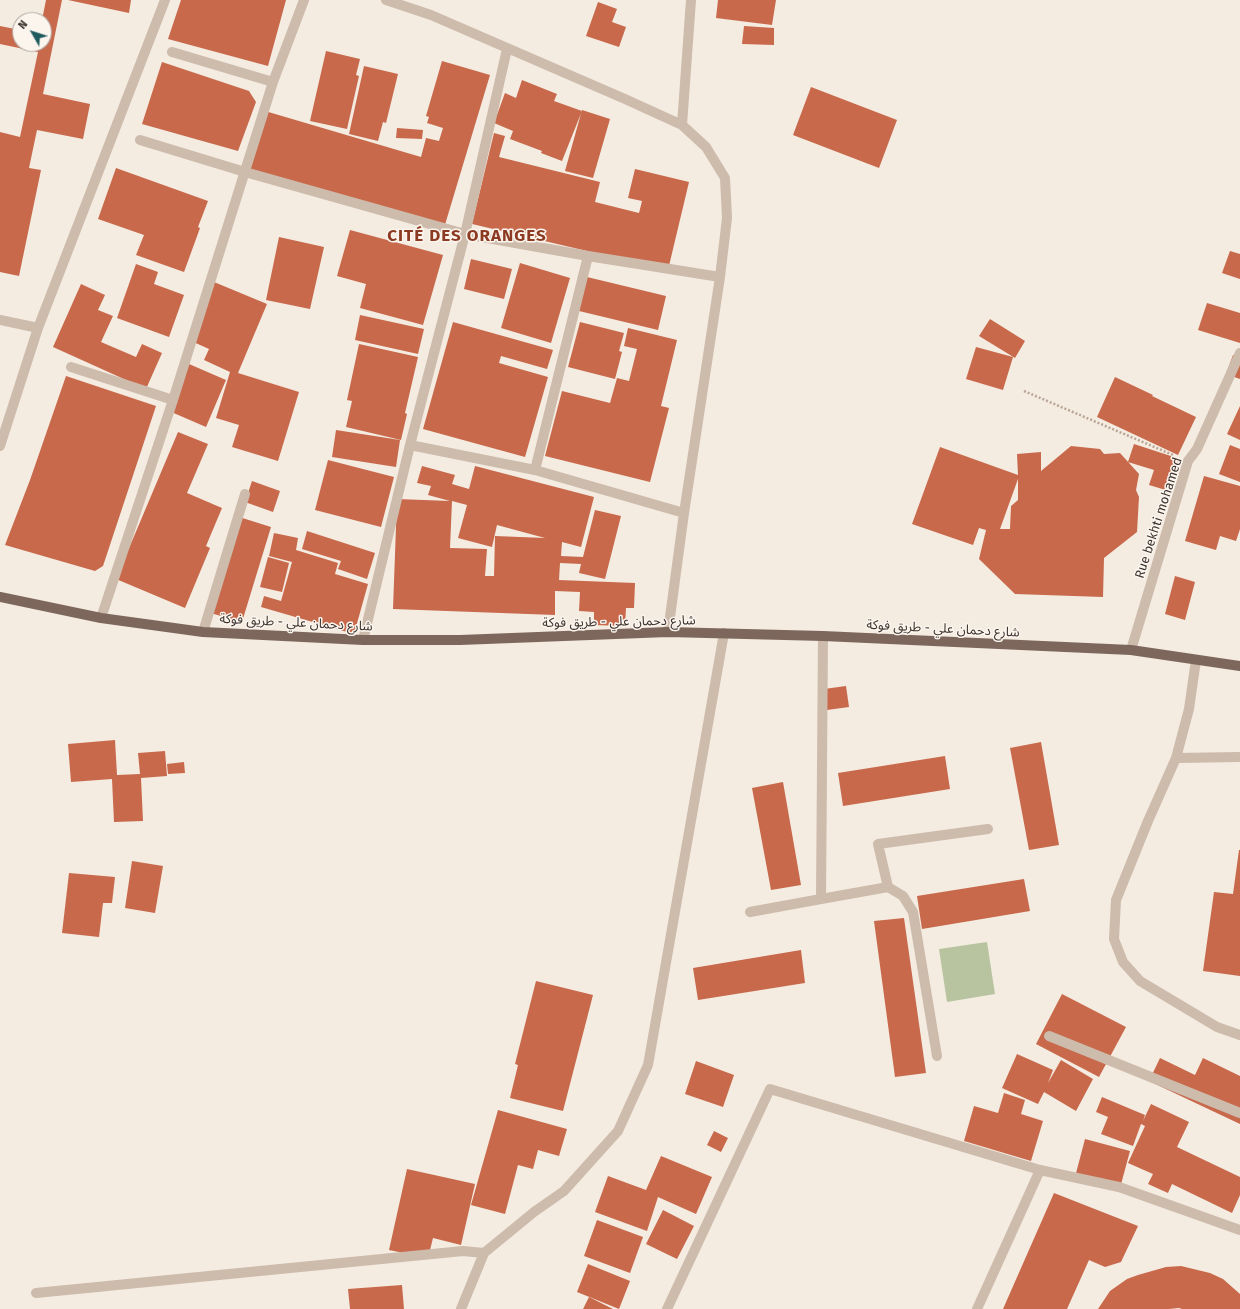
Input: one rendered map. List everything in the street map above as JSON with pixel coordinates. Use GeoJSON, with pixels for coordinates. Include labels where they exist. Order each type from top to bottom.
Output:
{"type":"FeatureCollection","features":[{"type":"Feature","properties":{"kind":"main road","name":"شارع دحمان علي - طريق فوكة"},"geometry":{"type":"LineString","coordinates":[[0,597],[101,618],[203,632],[363,640],[460,640],[668,632],[823,636],[1131,650],[1240,666]]}},
{"type":"Feature","properties":{"kind":"street"},"geometry":{"type":"LineString","coordinates":[[0,446],[38,328],[165,0]]}},
{"type":"Feature","properties":{"kind":"street"},"geometry":{"type":"LineString","coordinates":[[101,618],[173,400],[273,82],[304,0]]}},
{"type":"Feature","properties":{"kind":"street"},"geometry":{"type":"LineString","coordinates":[[386,0],[431,15],[682,125],[706,147],[725,178],[727,218],[720,277],[684,513],[668,632]]}},
{"type":"Feature","properties":{"kind":"street"},"geometry":{"type":"LineString","coordinates":[[682,125],[691,0]]}},
{"type":"Feature","properties":{"kind":"street"},"geometry":{"type":"LineString","coordinates":[[363,640],[410,446],[466,234],[507,49]]}},
{"type":"Feature","properties":{"kind":"street"},"geometry":{"type":"LineString","coordinates":[[172,52],[273,82]]}},
{"type":"Feature","properties":{"kind":"street"},"geometry":{"type":"LineString","coordinates":[[140,140],[245,172],[466,234],[588,256],[720,277]]}},
{"type":"Feature","properties":{"kind":"street"},"geometry":{"type":"LineString","coordinates":[[535,470],[588,256]]}},
{"type":"Feature","properties":{"kind":"street"},"geometry":{"type":"LineString","coordinates":[[0,320],[38,328]]}},
{"type":"Feature","properties":{"kind":"street","name":"Rue bekhti mohamed"},"geometry":{"type":"LineString","coordinates":[[1131,650],[1188,461],[1197,449],[1240,353]]}},
{"type":"Feature","properties":{"kind":"street"},"geometry":{"type":"LineString","coordinates":[[71,366],[173,400]]}},
{"type":"Feature","properties":{"kind":"street"},"geometry":{"type":"LineString","coordinates":[[410,446],[535,470],[684,513]]}},
{"type":"Feature","properties":{"kind":"street"},"geometry":{"type":"LineString","coordinates":[[203,632],[245,494]]}},
{"type":"Feature","properties":{"kind":"street"},"geometry":{"type":"LineString","coordinates":[[461,1309],[484,1253],[534,1212],[564,1191],[618,1131],[648,1065],[724,633]]}},
{"type":"Feature","properties":{"kind":"street"},"geometry":{"type":"LineString","coordinates":[[821,899],[823,636]]}},
{"type":"Feature","properties":{"kind":"street"},"geometry":{"type":"LineString","coordinates":[[1196,660],[1189,709],[1176,758],[1148,821],[1116,900],[1114,939],[1123,962],[1140,981],[1217,1028],[1240,1034]]}},
{"type":"Feature","properties":{"kind":"street"},"geometry":{"type":"LineString","coordinates":[[1176,758],[1240,757]]}},
{"type":"Feature","properties":{"kind":"street"},"geometry":{"type":"LineString","coordinates":[[888,887],[878,844],[988,829]]}},
{"type":"Feature","properties":{"kind":"street"},"geometry":{"type":"LineString","coordinates":[[750,912],[888,887],[903,896],[913,912],[937,1056]]}},
{"type":"Feature","properties":{"kind":"street"},"geometry":{"type":"LineString","coordinates":[[1049,1036],[1240,1113]]}},
{"type":"Feature","properties":{"kind":"street"},"geometry":{"type":"LineString","coordinates":[[667,1309],[770,1089],[1040,1170],[1118,1187],[1240,1230]]}},
{"type":"Feature","properties":{"kind":"street"},"geometry":{"type":"LineString","coordinates":[[976,1309],[1040,1170]]}},
{"type":"Feature","properties":{"kind":"street"},"geometry":{"type":"LineString","coordinates":[[36,1294],[463,1251],[484,1253]]}},
{"type":"Feature","properties":{"kind":"path"},"geometry":{"type":"LineString","coordinates":[[1024,391],[1188,461]]}},
{"type":"Feature","properties":{"kind":"green space"},"geometry":{"type":"Polygon","coordinates":[[[987,942],[995,994],[947,1002],[939,949],[987,942]]]}},
{"type":"Feature","properties":{"kind":"building"},"geometry":{"type":"Polygon","coordinates":[[[46,0],[62,0],[52,49],[52,12],[44,12],[46,0]]]}},
{"type":"Feature","properties":{"kind":"building"},"geometry":{"type":"Polygon","coordinates":[[[68,0],[131,0],[129,13],[68,0]]]}},
{"type":"Feature","properties":{"kind":"building"},"geometry":{"type":"Polygon","coordinates":[[[181,0],[286,0],[268,66],[168,39],[181,0]]]}},
{"type":"Feature","properties":{"kind":"building"},"geometry":{"type":"Polygon","coordinates":[[[718,0],[776,0],[772,25],[716,18],[718,0]]]}},
{"type":"Feature","properties":{"kind":"building"},"geometry":{"type":"Polygon","coordinates":[[[598,2],[617,9],[612,22],[626,27],[619,47],[586,36],[598,2]]]}},
{"type":"Feature","properties":{"kind":"building"},"geometry":{"type":"Polygon","coordinates":[[[0,26],[12,28],[12,47],[0,44],[0,26]]]}},
{"type":"Feature","properties":{"kind":"building"},"geometry":{"type":"Polygon","coordinates":[[[744,26],[774,28],[774,45],[742,44],[744,26]]]}},
{"type":"Feature","properties":{"kind":"building"},"geometry":{"type":"Polygon","coordinates":[[[326,51],[360,59],[356,75],[359,76],[347,129],[310,121],[326,51]]]}},
{"type":"Feature","properties":{"kind":"building"},"geometry":{"type":"Polygon","coordinates":[[[38,52],[51,52],[43,94],[90,104],[83,139],[37,130],[29,168],[41,170],[19,276],[0,272],[0,132],[20,137],[38,52]]]}},
{"type":"Feature","properties":{"kind":"building"},"geometry":{"type":"Polygon","coordinates":[[[442,61],[490,75],[444,228],[247,170],[265,111],[421,157],[426,138],[439,141],[443,128],[427,123],[429,117],[426,116],[442,61]]]}},
{"type":"Feature","properties":{"kind":"building"},"geometry":{"type":"Polygon","coordinates":[[[162,62],[249,91],[256,102],[238,151],[142,124],[162,62]]]}},
{"type":"Feature","properties":{"kind":"building"},"geometry":{"type":"Polygon","coordinates":[[[364,66],[398,74],[386,123],[383,122],[378,141],[349,134],[364,66]]]}},
{"type":"Feature","properties":{"kind":"building"},"geometry":{"type":"Polygon","coordinates":[[[522,80],[557,94],[554,101],[582,111],[562,161],[541,153],[542,151],[510,139],[513,131],[494,123],[505,93],[516,98],[522,80]]]}},
{"type":"Feature","properties":{"kind":"building"},"geometry":{"type":"Polygon","coordinates":[[[811,87],[897,120],[879,168],[793,135],[811,87]]]}},
{"type":"Feature","properties":{"kind":"building"},"geometry":{"type":"Polygon","coordinates":[[[582,110],[610,119],[593,178],[565,171],[582,110]]]}},
{"type":"Feature","properties":{"kind":"building"},"geometry":{"type":"Polygon","coordinates":[[[397,128],[423,130],[422,139],[396,138],[397,128]]]}},
{"type":"Feature","properties":{"kind":"building"},"geometry":{"type":"Polygon","coordinates":[[[494,133],[505,136],[499,157],[600,182],[595,202],[639,213],[642,201],[628,198],[635,169],[689,182],[668,270],[472,224],[494,133]]]}},
{"type":"Feature","properties":{"kind":"building"},"geometry":{"type":"Polygon","coordinates":[[[116,168],[208,201],[184,272],[136,255],[144,235],[98,219],[116,168]]]}},
{"type":"Feature","properties":{"kind":"building"},"geometry":{"type":"Polygon","coordinates":[[[350,230],[443,255],[423,325],[360,308],[366,284],[337,276],[350,230]]]}},
{"type":"Feature","properties":{"kind":"building"},"geometry":{"type":"Polygon","coordinates":[[[279,237],[324,247],[310,309],[266,300],[279,237]]]}},
{"type":"Feature","properties":{"kind":"building"},"geometry":{"type":"Polygon","coordinates":[[[1230,251],[1240,254],[1240,279],[1222,273],[1230,251]]]}},
{"type":"Feature","properties":{"kind":"building"},"geometry":{"type":"Polygon","coordinates":[[[471,259],[512,269],[504,299],[464,289],[471,259]]]}},
{"type":"Feature","properties":{"kind":"building"},"geometry":{"type":"Polygon","coordinates":[[[520,263],[570,278],[551,343],[501,328],[520,263]]]}},
{"type":"Feature","properties":{"kind":"building"},"geometry":{"type":"Polygon","coordinates":[[[136,264],[158,272],[154,284],[184,295],[169,337],[117,318],[136,264]]]}},
{"type":"Feature","properties":{"kind":"building"},"geometry":{"type":"Polygon","coordinates":[[[587,277],[666,296],[658,330],[579,311],[587,277]]]}},
{"type":"Feature","properties":{"kind":"building"},"geometry":{"type":"Polygon","coordinates":[[[214,282],[267,304],[238,373],[299,392],[278,461],[232,447],[239,425],[216,418],[230,372],[204,360],[209,349],[189,340],[214,282]]]}},
{"type":"Feature","properties":{"kind":"building"},"geometry":{"type":"Polygon","coordinates":[[[81,284],[105,295],[98,310],[113,316],[101,342],[136,357],[142,344],[162,353],[146,389],[53,347],[81,284]]]}},
{"type":"Feature","properties":{"kind":"building"},"geometry":{"type":"Polygon","coordinates":[[[1207,303],[1240,313],[1240,343],[1198,330],[1207,303]]]}},
{"type":"Feature","properties":{"kind":"building"},"geometry":{"type":"Polygon","coordinates":[[[360,315],[424,329],[418,354],[355,340],[360,315]]]}},
{"type":"Feature","properties":{"kind":"building"},"geometry":{"type":"Polygon","coordinates":[[[990,319],[1025,341],[1015,358],[979,336],[990,319]]]}},
{"type":"Feature","properties":{"kind":"building"},"geometry":{"type":"Polygon","coordinates":[[[453,322],[553,350],[547,369],[501,356],[499,363],[548,377],[525,457],[423,429],[453,322]]]}},
{"type":"Feature","properties":{"kind":"building"},"geometry":{"type":"Polygon","coordinates":[[[580,322],[624,333],[619,351],[622,352],[615,379],[568,367],[580,322]]]}},
{"type":"Feature","properties":{"kind":"building"},"geometry":{"type":"Polygon","coordinates":[[[628,328],[677,340],[661,406],[669,408],[650,482],[545,456],[562,391],[610,403],[617,378],[629,381],[637,349],[624,346],[628,328]]]}},
{"type":"Feature","properties":{"kind":"building"},"geometry":{"type":"Polygon","coordinates":[[[359,344],[418,357],[405,413],[407,414],[401,440],[346,427],[352,401],[347,400],[359,344]]]}},
{"type":"Feature","properties":{"kind":"building"},"geometry":{"type":"Polygon","coordinates":[[[976,347],[1013,357],[1003,390],[966,379],[976,347]]]}},
{"type":"Feature","properties":{"kind":"building"},"geometry":{"type":"Polygon","coordinates":[[[1233,355],[1240,357],[1240,379],[1226,374],[1233,355]]]}},
{"type":"Feature","properties":{"kind":"building"},"geometry":{"type":"Polygon","coordinates":[[[189,364],[226,380],[206,427],[169,411],[189,364]]]}},
{"type":"Feature","properties":{"kind":"building"},"geometry":{"type":"Polygon","coordinates":[[[66,376],[156,406],[103,566],[95,571],[5,545],[30,480],[66,376]]]}},
{"type":"Feature","properties":{"kind":"building"},"geometry":{"type":"Polygon","coordinates":[[[1115,377],[1196,417],[1178,455],[1097,417],[1115,377]]]}},
{"type":"Feature","properties":{"kind":"building"},"geometry":{"type":"Polygon","coordinates":[[[1240,406],[1240,440],[1227,434],[1240,406]]]}},
{"type":"Feature","properties":{"kind":"building"},"geometry":{"type":"Polygon","coordinates":[[[336,430],[400,440],[396,467],[332,457],[336,430]]]}},
{"type":"Feature","properties":{"kind":"building"},"geometry":{"type":"Polygon","coordinates":[[[178,432],[208,444],[187,493],[222,508],[206,546],[210,548],[185,608],[116,579],[178,432]]]}},
{"type":"Feature","properties":{"kind":"building"},"geometry":{"type":"Polygon","coordinates":[[[1134,444],[1180,459],[1169,491],[1149,485],[1154,470],[1128,462],[1134,444]]]}},
{"type":"Feature","properties":{"kind":"building"},"geometry":{"type":"Polygon","coordinates":[[[1230,445],[1240,449],[1240,482],[1219,474],[1230,445]]]}},
{"type":"Feature","properties":{"kind":"building"},"geometry":{"type":"Polygon","coordinates":[[[1071,446],[1100,449],[1104,454],[1120,453],[1139,474],[1136,490],[1139,497],[1137,532],[1104,558],[1103,597],[1015,594],[979,559],[986,530],[979,528],[973,545],[912,524],[940,447],[1018,475],[1017,454],[1041,452],[1041,471],[1071,446]],[[1018,479],[1000,529],[1010,529],[1011,506],[1018,500],[1018,479]]]}},
{"type":"Feature","properties":{"kind":"building"},"geometry":{"type":"Polygon","coordinates":[[[328,460],[394,477],[381,527],[315,510],[328,460]]]}},
{"type":"Feature","properties":{"kind":"building"},"geometry":{"type":"Polygon","coordinates":[[[422,466],[455,475],[452,484],[469,489],[475,466],[594,497],[581,547],[562,542],[561,556],[583,557],[595,510],[621,516],[605,579],[579,573],[581,564],[560,563],[559,580],[635,583],[634,608],[626,608],[625,626],[594,625],[594,612],[579,611],[580,592],[555,591],[555,615],[393,609],[397,499],[450,501],[428,495],[431,486],[417,483],[422,466]],[[452,501],[450,548],[487,549],[485,576],[494,576],[495,536],[545,538],[497,525],[492,547],[458,538],[467,505],[452,501]]]}},
{"type":"Feature","properties":{"kind":"building"},"geometry":{"type":"Polygon","coordinates":[[[1204,476],[1240,486],[1240,529],[1236,541],[1220,536],[1216,550],[1185,541],[1204,476]]]}},
{"type":"Feature","properties":{"kind":"building"},"geometry":{"type":"Polygon","coordinates":[[[252,481],[280,491],[273,512],[245,502],[252,481]]]}},
{"type":"Feature","properties":{"kind":"building"},"geometry":{"type":"Polygon","coordinates":[[[236,516],[271,527],[242,622],[207,612],[236,516]]]}},
{"type":"Feature","properties":{"kind":"building"},"geometry":{"type":"Polygon","coordinates":[[[307,531],[375,553],[367,579],[338,569],[341,561],[302,549],[307,531]]]}},
{"type":"Feature","properties":{"kind":"building"},"geometry":{"type":"Polygon","coordinates":[[[274,533],[298,538],[296,550],[338,563],[335,574],[368,584],[354,634],[261,607],[264,596],[281,601],[292,562],[269,556],[274,533]]]}},
{"type":"Feature","properties":{"kind":"building"},"geometry":{"type":"Polygon","coordinates":[[[268,557],[289,563],[282,592],[260,587],[268,557]]]}},
{"type":"Feature","properties":{"kind":"building"},"geometry":{"type":"Polygon","coordinates":[[[1175,576],[1195,582],[1185,620],[1165,614],[1175,576]]]}},
{"type":"Feature","properties":{"kind":"building"},"geometry":{"type":"Polygon","coordinates":[[[846,686],[849,707],[827,710],[824,689],[846,686]]]}},
{"type":"Feature","properties":{"kind":"building"},"geometry":{"type":"Polygon","coordinates":[[[115,740],[117,775],[140,774],[138,753],[165,751],[167,776],[141,778],[143,821],[114,822],[112,779],[71,782],[68,744],[115,740]]]}},
{"type":"Feature","properties":{"kind":"building"},"geometry":{"type":"Polygon","coordinates":[[[1041,742],[1059,845],[1029,850],[1010,748],[1041,742]]]}},
{"type":"Feature","properties":{"kind":"building"},"geometry":{"type":"Polygon","coordinates":[[[945,756],[950,789],[843,806],[838,773],[945,756]]]}},
{"type":"Feature","properties":{"kind":"building"},"geometry":{"type":"Polygon","coordinates":[[[184,762],[185,773],[168,774],[167,764],[184,762]]]}},
{"type":"Feature","properties":{"kind":"building"},"geometry":{"type":"Polygon","coordinates":[[[783,782],[801,885],[771,890],[752,788],[783,782]]]}},
{"type":"Feature","properties":{"kind":"building"},"geometry":{"type":"Polygon","coordinates":[[[1239,850],[1240,976],[1203,971],[1214,892],[1233,894],[1239,850]]]}},
{"type":"Feature","properties":{"kind":"building"},"geometry":{"type":"Polygon","coordinates":[[[132,861],[163,866],[155,913],[125,908],[132,861]]]}},
{"type":"Feature","properties":{"kind":"building"},"geometry":{"type":"Polygon","coordinates":[[[69,873],[115,877],[112,903],[103,903],[99,937],[62,933],[69,873]]]}},
{"type":"Feature","properties":{"kind":"building"},"geometry":{"type":"Polygon","coordinates":[[[1024,879],[1030,911],[922,929],[917,896],[1024,879]]]}},
{"type":"Feature","properties":{"kind":"building"},"geometry":{"type":"Polygon","coordinates":[[[904,918],[926,1073],[895,1077],[874,921],[904,918]]]}},
{"type":"Feature","properties":{"kind":"building"},"geometry":{"type":"Polygon","coordinates":[[[801,950],[805,983],[698,1000],[693,968],[801,950]]]}},
{"type":"Feature","properties":{"kind":"building"},"geometry":{"type":"Polygon","coordinates":[[[536,981],[593,995],[563,1111],[510,1098],[518,1065],[515,1064],[536,981]]]}},
{"type":"Feature","properties":{"kind":"building"},"geometry":{"type":"Polygon","coordinates":[[[1062,994],[1126,1027],[1099,1077],[1036,1044],[1062,994]]]}},
{"type":"Feature","properties":{"kind":"building"},"geometry":{"type":"Polygon","coordinates":[[[1017,1054],[1053,1070],[1048,1083],[1061,1060],[1093,1079],[1076,1111],[1044,1092],[1038,1104],[1002,1088],[1017,1054]]]}},
{"type":"Feature","properties":{"kind":"building"},"geometry":{"type":"Polygon","coordinates":[[[1160,1058],[1195,1075],[1203,1058],[1240,1076],[1240,1124],[1149,1081],[1160,1058]]]}},
{"type":"Feature","properties":{"kind":"building"},"geometry":{"type":"Polygon","coordinates":[[[696,1061],[734,1075],[723,1107],[685,1094],[696,1061]]]}},
{"type":"Feature","properties":{"kind":"building"},"geometry":{"type":"Polygon","coordinates":[[[1004,1093],[1025,1100],[1021,1114],[1043,1121],[1031,1161],[964,1141],[974,1106],[998,1113],[1004,1093]]]}},
{"type":"Feature","properties":{"kind":"building"},"geometry":{"type":"Polygon","coordinates":[[[1102,1097],[1145,1115],[1143,1121],[1151,1104],[1189,1122],[1177,1147],[1240,1177],[1240,1195],[1232,1213],[1172,1184],[1168,1193],[1148,1184],[1153,1174],[1128,1163],[1145,1126],[1141,1124],[1133,1146],[1101,1134],[1108,1117],[1096,1112],[1102,1097]]]}},
{"type":"Feature","properties":{"kind":"building"},"geometry":{"type":"Polygon","coordinates":[[[498,1110],[567,1129],[559,1156],[538,1150],[533,1169],[518,1165],[505,1214],[471,1205],[498,1110]]]}},
{"type":"Feature","properties":{"kind":"building"},"geometry":{"type":"Polygon","coordinates":[[[714,1131],[728,1138],[721,1152],[707,1145],[714,1131]]]}},
{"type":"Feature","properties":{"kind":"building"},"geometry":{"type":"Polygon","coordinates":[[[1085,1139],[1130,1151],[1120,1188],[1075,1177],[1085,1139]]]}},
{"type":"Feature","properties":{"kind":"building"},"geometry":{"type":"Polygon","coordinates":[[[661,1156],[712,1177],[696,1214],[658,1197],[647,1231],[595,1212],[608,1176],[646,1190],[661,1156]]]}},
{"type":"Feature","properties":{"kind":"building"},"geometry":{"type":"Polygon","coordinates":[[[407,1169],[475,1184],[461,1245],[433,1238],[428,1258],[389,1250],[407,1169]]]}},
{"type":"Feature","properties":{"kind":"building"},"geometry":{"type":"Polygon","coordinates":[[[1054,1193],[1138,1226],[1121,1262],[1105,1267],[1089,1260],[1067,1309],[1003,1309],[1054,1193]]]}},
{"type":"Feature","properties":{"kind":"building"},"geometry":{"type":"Polygon","coordinates":[[[663,1210],[694,1226],[677,1259],[646,1244],[663,1210]]]}},
{"type":"Feature","properties":{"kind":"building"},"geometry":{"type":"Polygon","coordinates":[[[597,1220],[643,1237],[630,1273],[584,1256],[597,1220]]]}},
{"type":"Feature","properties":{"kind":"building"},"geometry":{"type":"Polygon","coordinates":[[[588,1264],[630,1281],[619,1309],[577,1292],[588,1264]]]}},
{"type":"Feature","properties":{"kind":"building"},"geometry":{"type":"Polygon","coordinates":[[[1181,1266],[1210,1273],[1223,1279],[1240,1294],[1240,1309],[1098,1309],[1110,1291],[1127,1279],[1166,1267],[1181,1266]]]}},
{"type":"Feature","properties":{"kind":"building"},"geometry":{"type":"Polygon","coordinates":[[[402,1285],[404,1309],[350,1309],[348,1289],[402,1285]]]}},
{"type":"Feature","properties":{"kind":"building"},"geometry":{"type":"Polygon","coordinates":[[[589,1297],[613,1309],[583,1309],[589,1297]]]}},
{"type":"Feature","properties":{"kind":"district","name":"CITÉ DES ORANGES"},"geometry":{"type":"Point","coordinates":[467,236]}}]}
